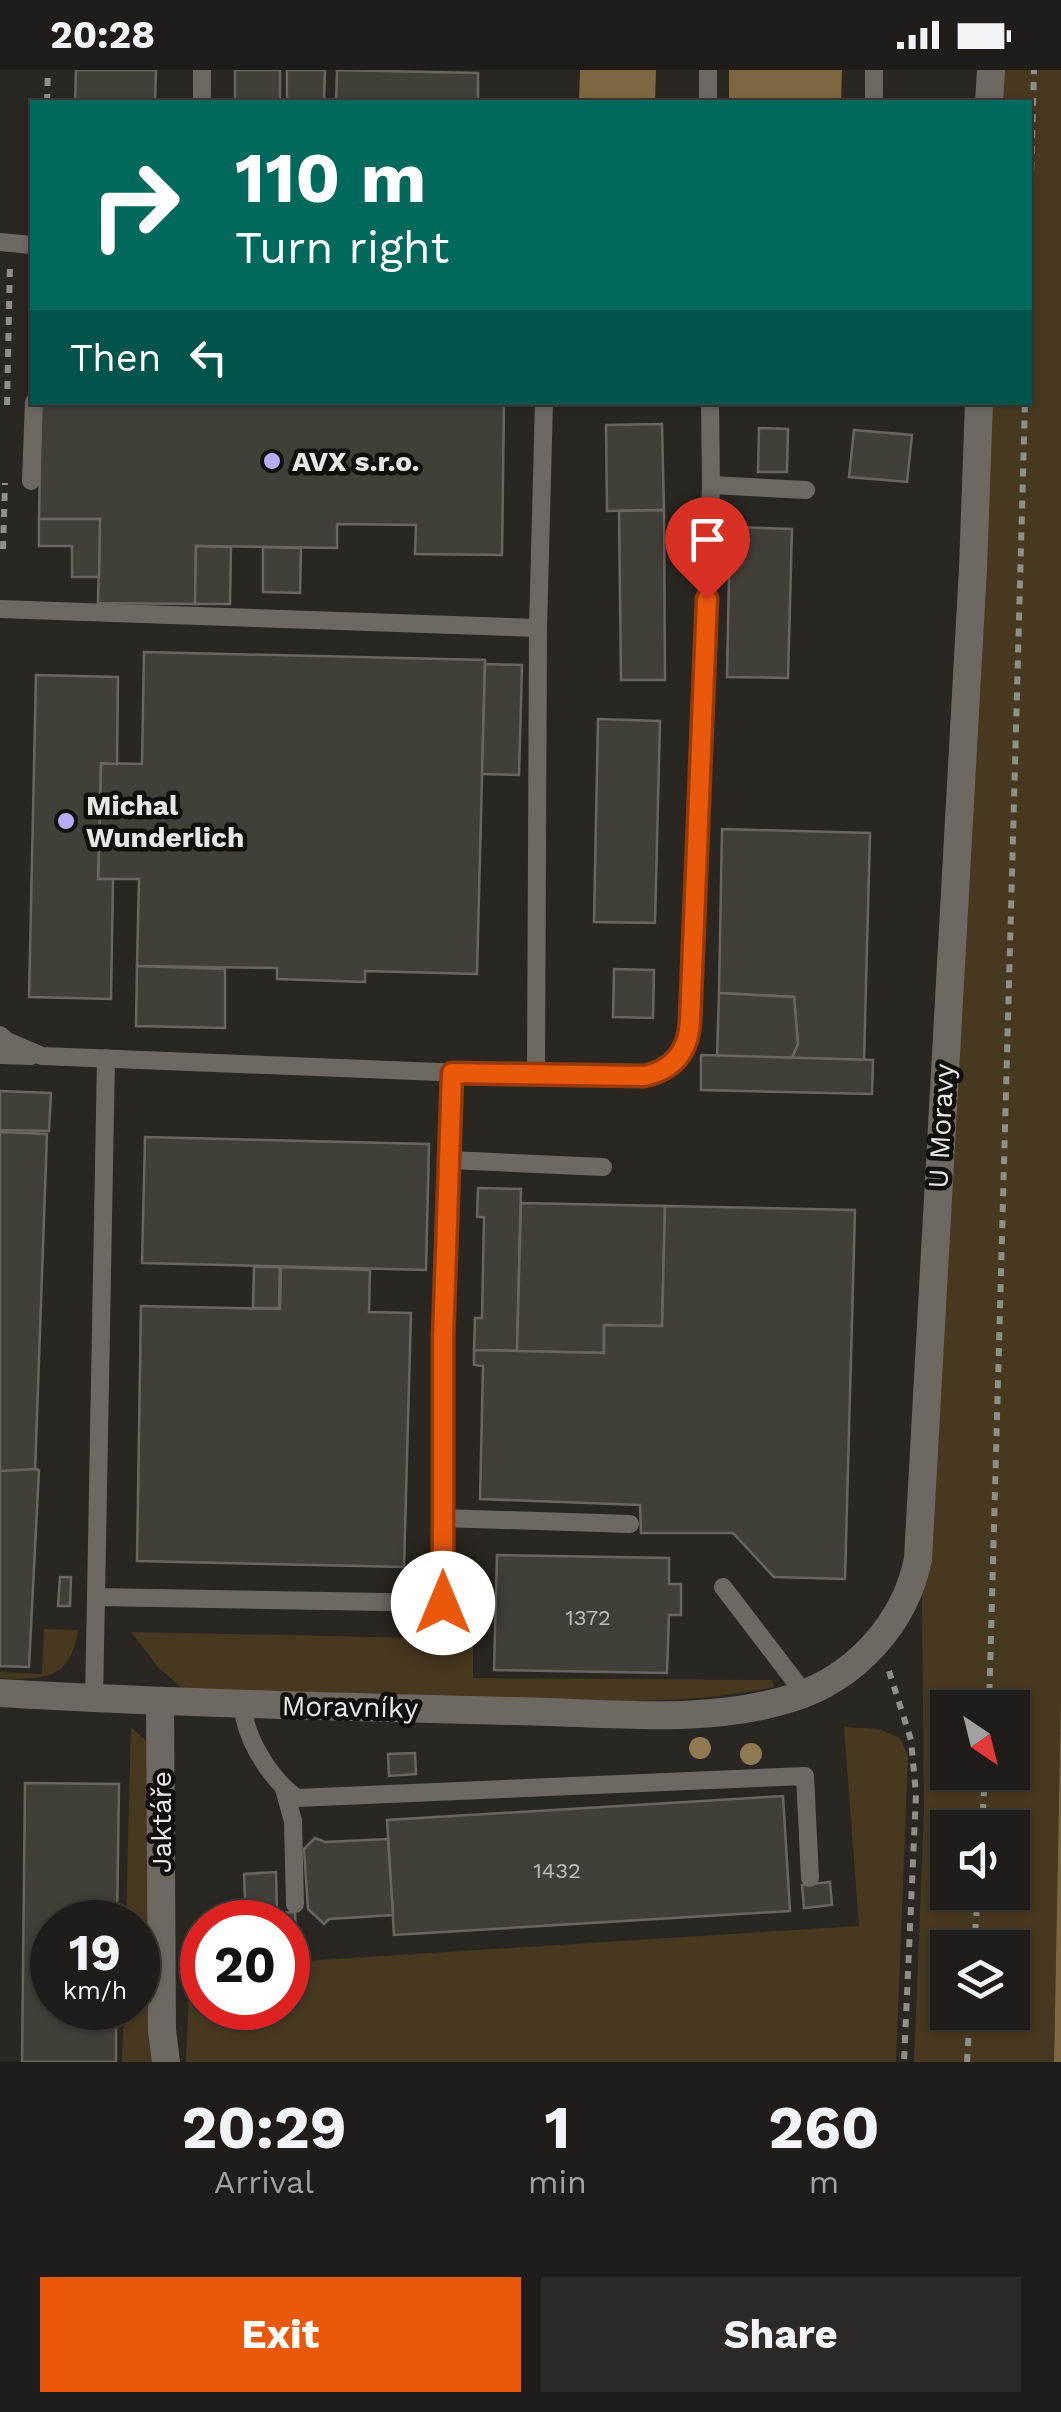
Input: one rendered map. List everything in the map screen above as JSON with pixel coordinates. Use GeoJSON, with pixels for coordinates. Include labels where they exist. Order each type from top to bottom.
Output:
{"type":"FeatureCollection","features":[{"type":"Feature","properties":{"kind":"street"},"geometry":{"type":"LineString","coordinates":[[990,100],[991,70]]}},
{"type":"Feature","properties":{"kind":"street","name":"U Moravy"},"geometry":{"type":"LineString","coordinates":[[700,1714],[748,1708],[804,1693],[844,1672],[878,1642],[903,1604],[918,1559],[979,405]]}},
{"type":"Feature","properties":{"kind":"street","name":"Moravníky"},"geometry":{"type":"LineString","coordinates":[[0,1693],[242,1705],[700,1714]]}},
{"type":"Feature","properties":{"kind":"street","name":"Jaktáře"},"geometry":{"type":"LineString","coordinates":[[160,1702],[162,2030],[166,2062]]}},
{"type":"Feature","properties":{"kind":"lane"},"geometry":{"type":"LineString","coordinates":[[202,70],[202,100]]}},
{"type":"Feature","properties":{"kind":"lane"},"geometry":{"type":"LineString","coordinates":[[708,70],[708,100]]}},
{"type":"Feature","properties":{"kind":"lane"},"geometry":{"type":"LineString","coordinates":[[874,70],[874,100]]}},
{"type":"Feature","properties":{"kind":"lane"},"geometry":{"type":"LineString","coordinates":[[0,242],[30,245]]}},
{"type":"Feature","properties":{"kind":"lane"},"geometry":{"type":"LineString","coordinates":[[31,482],[34,405]]}},
{"type":"Feature","properties":{"kind":"lane"},"geometry":{"type":"LineString","coordinates":[[536,1075],[538,628],[544,405]]}},
{"type":"Feature","properties":{"kind":"lane"},"geometry":{"type":"LineString","coordinates":[[0,1056],[644,1076],[675,1062],[689,1040],[711,485],[710,405]]}},
{"type":"Feature","properties":{"kind":"lane"},"geometry":{"type":"LineString","coordinates":[[711,485],[806,490]]}},
{"type":"Feature","properties":{"kind":"lane"},"geometry":{"type":"LineString","coordinates":[[0,609],[538,628]]}},
{"type":"Feature","properties":{"kind":"lane"},"geometry":{"type":"LineString","coordinates":[[0,1035],[6,1042],[42,1056]]}},
{"type":"Feature","properties":{"kind":"lane"},"geometry":{"type":"LineString","coordinates":[[94,1698],[106,1058]]}},
{"type":"Feature","properties":{"kind":"lane"},"geometry":{"type":"LineString","coordinates":[[96,1597],[443,1603],[443,1340],[452,1073]]}},
{"type":"Feature","properties":{"kind":"lane"},"geometry":{"type":"LineString","coordinates":[[450,1160],[603,1167]]}},
{"type":"Feature","properties":{"kind":"lane"},"geometry":{"type":"LineString","coordinates":[[443,1518],[630,1524]]}},
{"type":"Feature","properties":{"kind":"lane"},"geometry":{"type":"LineString","coordinates":[[723,1587],[804,1693]]}},
{"type":"Feature","properties":{"kind":"lane"},"geometry":{"type":"LineString","coordinates":[[242,1705],[243,1727],[284,1789],[293,1820],[296,1900]]}},
{"type":"Feature","properties":{"kind":"lane"},"geometry":{"type":"LineString","coordinates":[[284,1789],[297,1798],[313,1798],[804,1776],[810,1878]]}},
{"type":"Feature","properties":{"kind":"path"},"geometry":{"type":"LineString","coordinates":[[47,100],[48,70]]}},
{"type":"Feature","properties":{"kind":"path"},"geometry":{"type":"LineString","coordinates":[[1032,144],[1034,70]]}},
{"type":"Feature","properties":{"kind":"path"},"geometry":{"type":"LineString","coordinates":[[0,261],[10,262],[6,415]]}},
{"type":"Feature","properties":{"kind":"path"},"geometry":{"type":"LineString","coordinates":[[989,1690],[1025,405]]}},
{"type":"Feature","properties":{"kind":"path"},"geometry":{"type":"LineString","coordinates":[[3,549],[5,472]]}},
{"type":"Feature","properties":{"kind":"path"},"geometry":{"type":"LineString","coordinates":[[878,1642],[911,1740],[916,1794],[904,2062]]}},
{"type":"Feature","properties":{"kind":"path"},"geometry":{"type":"LineString","coordinates":[[967,2062],[969,2030]]}},
{"type":"Feature","properties":{"kind":"shaded area"},"geometry":{"type":"Polygon","coordinates":[[[580,70],[656,70],[655,100],[579,100],[580,70]]]}},
{"type":"Feature","properties":{"kind":"shaded area"},"geometry":{"type":"Polygon","coordinates":[[[729,70],[842,70],[841,100],[729,100],[729,70]]]}},
{"type":"Feature","properties":{"kind":"shaded area"},"geometry":{"type":"Polygon","coordinates":[[[998,70],[1061,70],[1061,1692],[1054,2062],[914,2062],[924,1810],[922,1599],[962,908],[985,405],[1032,405],[1032,100],[997,100],[998,70]]]}},
{"type":"Feature","properties":{"kind":"shaded area"},"geometry":{"type":"Polygon","coordinates":[[[44,1629],[78,1630],[62,1668],[42,1677],[0,1678],[0,1672],[42,1674],[44,1629]]]}},
{"type":"Feature","properties":{"kind":"shaded area"},"geometry":{"type":"Polygon","coordinates":[[[131,1632],[473,1639],[473,1678],[772,1680],[774,1687],[712,1697],[618,1701],[182,1688],[158,1667],[131,1632]]]}},
{"type":"Feature","properties":{"kind":"shaded area"},"geometry":{"type":"Polygon","coordinates":[[[1061,1692],[1061,2062],[1054,2062],[1061,1692]]]}},
{"type":"Feature","properties":{"kind":"shaded area"},"geometry":{"type":"Polygon","coordinates":[[[131,1727],[148,1743],[148,1900],[127,1900],[131,1727]]]}},
{"type":"Feature","properties":{"kind":"shaded area"},"geometry":{"type":"Polygon","coordinates":[[[844,1727],[879,1729],[900,1738],[908,1756],[896,2062],[186,2062],[187,2030],[310,2030],[310,1961],[859,1926],[844,1727]]]}},
{"type":"Feature","properties":{"kind":"shaded area"},"geometry":{"type":"Polygon","coordinates":[[[123,2030],[149,2030],[152,2062],[122,2062],[123,2030]]]}},
{"type":"Feature","properties":{"kind":"building"},"geometry":{"type":"Polygon","coordinates":[[[76,70],[156,70],[155,100],[75,100],[76,70]]]}},
{"type":"Feature","properties":{"kind":"building"},"geometry":{"type":"Polygon","coordinates":[[[235,70],[280,70],[280,100],[235,100],[235,70]]]}},
{"type":"Feature","properties":{"kind":"building"},"geometry":{"type":"Polygon","coordinates":[[[287,70],[325,70],[324,100],[287,100],[287,70]]]}},
{"type":"Feature","properties":{"kind":"building"},"geometry":{"type":"Polygon","coordinates":[[[337,70],[478,73],[478,100],[336,100],[337,70]]]}},
{"type":"Feature","properties":{"kind":"building","name":"AVX s.r.o."},"geometry":{"type":"Polygon","coordinates":[[[41,405],[504,405],[502,555],[415,554],[416,525],[337,524],[337,548],[196,546],[195,604],[98,603],[100,519],[39,519],[41,405]]]}},
{"type":"Feature","properties":{"kind":"building"},"geometry":{"type":"Polygon","coordinates":[[[662,424],[664,510],[607,511],[606,425],[662,424]]]}},
{"type":"Feature","properties":{"kind":"building"},"geometry":{"type":"Polygon","coordinates":[[[759,428],[788,429],[787,472],[758,472],[759,428]]]}},
{"type":"Feature","properties":{"kind":"building"},"geometry":{"type":"Polygon","coordinates":[[[854,430],[912,435],[907,482],[849,477],[854,430]]]}},
{"type":"Feature","properties":{"kind":"building"},"geometry":{"type":"Polygon","coordinates":[[[664,510],[665,680],[621,680],[619,511],[664,510]]]}},
{"type":"Feature","properties":{"kind":"building"},"geometry":{"type":"Polygon","coordinates":[[[39,519],[100,519],[99,577],[72,577],[72,546],[39,546],[39,519]]]}},
{"type":"Feature","properties":{"kind":"building"},"geometry":{"type":"Polygon","coordinates":[[[730,527],[792,529],[788,678],[727,677],[730,527]]]}},
{"type":"Feature","properties":{"kind":"building"},"geometry":{"type":"Polygon","coordinates":[[[196,546],[231,547],[230,604],[195,604],[196,546]]]}},
{"type":"Feature","properties":{"kind":"building"},"geometry":{"type":"Polygon","coordinates":[[[263,547],[301,548],[300,593],[263,592],[263,547]]]}},
{"type":"Feature","properties":{"kind":"building"},"geometry":{"type":"Polygon","coordinates":[[[144,652],[485,660],[477,974],[365,971],[365,982],[277,979],[277,968],[137,966],[139,879],[98,879],[101,763],[142,764],[144,652]]]}},
{"type":"Feature","properties":{"kind":"building"},"geometry":{"type":"Polygon","coordinates":[[[485,664],[522,665],[519,775],[482,774],[485,664]]]}},
{"type":"Feature","properties":{"kind":"building","name":"Michal Wunderlich"},"geometry":{"type":"Polygon","coordinates":[[[36,675],[118,677],[117,764],[101,763],[98,879],[113,879],[111,999],[29,997],[36,675]]]}},
{"type":"Feature","properties":{"kind":"building"},"geometry":{"type":"Polygon","coordinates":[[[598,719],[660,721],[655,923],[594,922],[598,719]]]}},
{"type":"Feature","properties":{"kind":"building"},"geometry":{"type":"Polygon","coordinates":[[[722,829],[870,833],[864,1062],[791,1060],[798,1044],[794,997],[719,993],[722,829]]]}},
{"type":"Feature","properties":{"kind":"building"},"geometry":{"type":"Polygon","coordinates":[[[137,966],[225,969],[225,1028],[136,1026],[137,966]]]}},
{"type":"Feature","properties":{"kind":"building"},"geometry":{"type":"Polygon","coordinates":[[[614,969],[654,970],[653,1018],[613,1017],[614,969]]]}},
{"type":"Feature","properties":{"kind":"building"},"geometry":{"type":"Polygon","coordinates":[[[719,993],[794,997],[798,1044],[791,1060],[717,1058],[719,993]]]}},
{"type":"Feature","properties":{"kind":"building"},"geometry":{"type":"Polygon","coordinates":[[[701,1055],[873,1060],[872,1094],[701,1090],[701,1055]]]}},
{"type":"Feature","properties":{"kind":"building"},"geometry":{"type":"Polygon","coordinates":[[[0,1091],[51,1093],[49,1131],[0,1130],[0,1091]]]}},
{"type":"Feature","properties":{"kind":"building"},"geometry":{"type":"Polygon","coordinates":[[[0,1132],[47,1134],[35,1472],[0,1471],[0,1132]]]}},
{"type":"Feature","properties":{"kind":"building"},"geometry":{"type":"Polygon","coordinates":[[[145,1137],[429,1144],[426,1270],[142,1263],[145,1137]]]}},
{"type":"Feature","properties":{"kind":"building"},"geometry":{"type":"Polygon","coordinates":[[[478,1188],[521,1189],[517,1351],[474,1350],[475,1318],[482,1318],[484,1217],[477,1217],[478,1188]]]}},
{"type":"Feature","properties":{"kind":"building"},"geometry":{"type":"Polygon","coordinates":[[[521,1203],[665,1206],[662,1326],[604,1325],[604,1353],[517,1351],[521,1203]]]}},
{"type":"Feature","properties":{"kind":"building"},"geometry":{"type":"Polygon","coordinates":[[[665,1206],[855,1210],[845,1579],[774,1577],[733,1533],[641,1533],[640,1505],[480,1499],[483,1366],[474,1365],[474,1350],[604,1353],[604,1325],[662,1326],[665,1206]]]}},
{"type":"Feature","properties":{"kind":"building"},"geometry":{"type":"Polygon","coordinates":[[[254,1267],[280,1267],[279,1308],[253,1308],[254,1267]]]}},
{"type":"Feature","properties":{"kind":"building"},"geometry":{"type":"Polygon","coordinates":[[[281,1267],[370,1270],[369,1312],[411,1313],[404,1567],[137,1561],[141,1306],[280,1309],[281,1267]]]}},
{"type":"Feature","properties":{"kind":"building"},"geometry":{"type":"Polygon","coordinates":[[[39,1470],[29,1667],[0,1666],[0,1471],[39,1470]]]}},
{"type":"Feature","properties":{"kind":"building"},"geometry":{"type":"Polygon","coordinates":[[[497,1555],[669,1558],[669,1584],[681,1584],[681,1615],[669,1615],[667,1673],[494,1670],[497,1555]]]}},
{"type":"Feature","properties":{"kind":"building"},"geometry":{"type":"Polygon","coordinates":[[[60,1577],[71,1577],[70,1606],[58,1606],[60,1577]]]}},
{"type":"Feature","properties":{"kind":"building"},"geometry":{"type":"Polygon","coordinates":[[[415,1753],[416,1774],[389,1776],[388,1754],[415,1753]]]}},
{"type":"Feature","properties":{"kind":"building"},"geometry":{"type":"Polygon","coordinates":[[[25,1783],[119,1784],[117,1900],[30,1900],[30,2030],[116,2030],[116,2062],[22,2062],[25,1783]]]}},
{"type":"Feature","properties":{"kind":"building"},"geometry":{"type":"Polygon","coordinates":[[[783,1796],[790,1911],[394,1935],[387,1820],[783,1796]]]}},
{"type":"Feature","properties":{"kind":"building"},"geometry":{"type":"Polygon","coordinates":[[[315,1838],[325,1842],[388,1839],[393,1915],[329,1919],[324,1924],[310,1911],[304,1849],[315,1838]]]}},
{"type":"Feature","properties":{"kind":"building"},"geometry":{"type":"Polygon","coordinates":[[[276,1872],[277,1900],[245,1900],[244,1874],[276,1872]]]}},
{"type":"Feature","properties":{"kind":"building"},"geometry":{"type":"Polygon","coordinates":[[[830,1882],[832,1905],[804,1908],[802,1885],[830,1882]]]}},
{"type":"Feature","properties":{"kind":"place","name":"AVX s.r.o."},"geometry":{"type":"Point","coordinates":[272,461]}},
{"type":"Feature","properties":{"kind":"place","name":"Michal Wunderlich"},"geometry":{"type":"Point","coordinates":[66,821]}},
{"type":"Feature","properties":{"kind":"route"},"geometry":{"type":"LineString","coordinates":[[443,1603],[443,1340],[452,1073],[644,1076],[664,1070],[683,1052],[689,1040],[690,1022],[707,599]]}}]}
